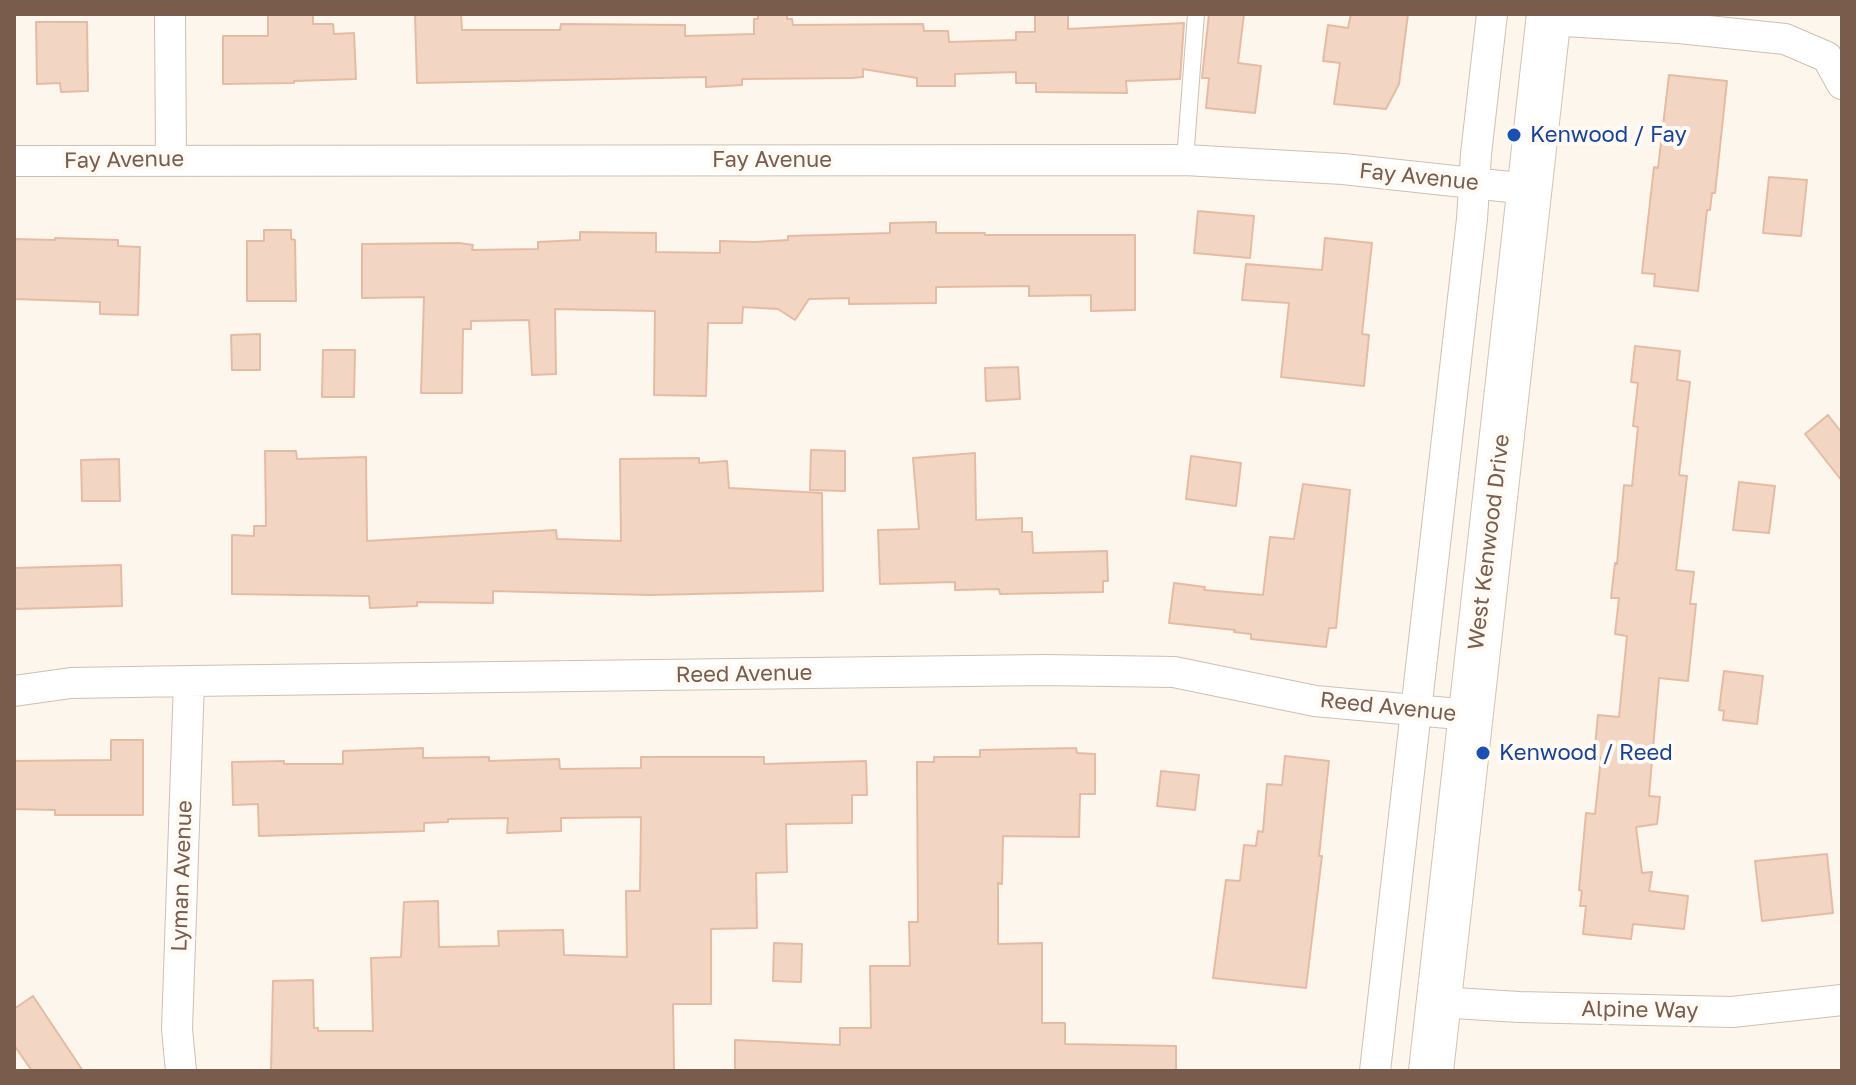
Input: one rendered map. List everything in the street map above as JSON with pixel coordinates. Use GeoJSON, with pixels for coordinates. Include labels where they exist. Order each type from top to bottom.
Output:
{"type":"FeatureCollection","features":[{"type":"Feature","properties":{"kind":"street"},"geometry":{"type":"LineString","coordinates":[[170,14],[171,159]]}},
{"type":"Feature","properties":{"kind":"street"},"geometry":{"type":"LineString","coordinates":[[1375,1071],[1492,14]]}},
{"type":"Feature","properties":{"kind":"street"},"geometry":{"type":"LineString","coordinates":[[1549,17],[1785,39],[1827,57],[1838,70]]}},
{"type":"Feature","properties":{"kind":"street","name":"West Kenwood Drive"},"geometry":{"type":"LineString","coordinates":[[1431,1071],[1549,17]]}},
{"type":"Feature","properties":{"kind":"street","name":"Fay Avenue"},"geometry":{"type":"LineString","coordinates":[[14,161],[1185,160],[1343,169],[1528,189]]}},
{"type":"Feature","properties":{"kind":"street","name":"Reed Avenue"},"geometry":{"type":"LineString","coordinates":[[14,691],[71,683],[189,681],[1044,670],[1174,672],[1315,701],[1470,715]]}},
{"type":"Feature","properties":{"kind":"street","name":"Lyman Avenue"},"geometry":{"type":"LineString","coordinates":[[181,1071],[177,1029],[189,681]]}},
{"type":"Feature","properties":{"kind":"street","name":"Alpine Way"},"geometry":{"type":"LineString","coordinates":[[1438,1002],[1732,1012],[1842,1000]]}},
{"type":"Feature","properties":{"kind":"lane"},"geometry":{"type":"LineString","coordinates":[[1185,160],[1196,14]]}},
{"type":"Feature","properties":{"kind":"building"},"geometry":{"type":"Polygon","coordinates":[[[268,14],[313,14],[313,24],[333,24],[334,34],[354,33],[356,79],[223,84],[223,36],[268,36],[268,14]]]}},
{"type":"Feature","properties":{"kind":"building"},"geometry":{"type":"Polygon","coordinates":[[[415,14],[461,14],[462,30],[560,30],[561,24],[685,25],[685,36],[754,34],[754,19],[758,19],[758,14],[787,14],[793,25],[923,24],[924,31],[948,31],[949,42],[1016,40],[1016,32],[1035,32],[1035,14],[1068,15],[1068,29],[1184,23],[1180,79],[1126,81],[1127,93],[1036,92],[1036,83],[1016,83],[1016,72],[955,74],[955,86],[917,86],[917,78],[863,69],[863,77],[742,79],[742,85],[706,87],[706,77],[417,83],[415,14]]]}},
{"type":"Feature","properties":{"kind":"building"},"geometry":{"type":"Polygon","coordinates":[[[1209,14],[1244,14],[1238,63],[1261,66],[1255,113],[1206,108],[1209,78],[1202,78],[1209,14]]]}},
{"type":"Feature","properties":{"kind":"building"},"geometry":{"type":"Polygon","coordinates":[[[1351,14],[1408,14],[1399,84],[1386,109],[1334,104],[1340,63],[1323,61],[1328,25],[1348,28],[1351,14]]]}},
{"type":"Feature","properties":{"kind":"building"},"geometry":{"type":"Polygon","coordinates":[[[36,22],[87,22],[88,91],[61,92],[60,83],[37,84],[36,22]]]}},
{"type":"Feature","properties":{"kind":"building"},"geometry":{"type":"Polygon","coordinates":[[[1669,75],[1727,81],[1715,193],[1712,193],[1710,210],[1707,210],[1698,291],[1654,286],[1655,274],[1642,273],[1654,167],[1658,168],[1669,75]]]}},
{"type":"Feature","properties":{"kind":"building"},"geometry":{"type":"Polygon","coordinates":[[[1769,177],[1807,180],[1801,236],[1763,233],[1769,177]]]}},
{"type":"Feature","properties":{"kind":"building"},"geometry":{"type":"Polygon","coordinates":[[[1198,211],[1254,216],[1250,258],[1194,253],[1198,211]]]}},
{"type":"Feature","properties":{"kind":"building"},"geometry":{"type":"Polygon","coordinates":[[[936,222],[936,233],[1135,235],[1135,310],[1091,311],[1091,295],[1029,296],[1029,286],[936,287],[936,303],[849,304],[849,298],[809,299],[795,320],[778,309],[743,307],[742,323],[708,323],[706,396],[654,395],[655,311],[555,309],[556,374],[532,375],[529,320],[471,321],[471,329],[463,329],[462,393],[421,393],[424,297],[362,298],[362,244],[459,243],[473,245],[472,250],[538,249],[538,242],[580,240],[580,232],[656,233],[656,252],[720,253],[720,241],[755,242],[788,240],[788,236],[890,233],[890,223],[936,222]]]}},
{"type":"Feature","properties":{"kind":"building"},"geometry":{"type":"Polygon","coordinates":[[[264,230],[291,230],[291,239],[295,240],[296,301],[247,301],[247,241],[264,241],[264,230]]]}},
{"type":"Feature","properties":{"kind":"building"},"geometry":{"type":"Polygon","coordinates":[[[1325,238],[1372,243],[1362,334],[1369,335],[1364,386],[1281,377],[1289,303],[1242,300],[1246,264],[1322,270],[1325,238]]]}},
{"type":"Feature","properties":{"kind":"building"},"geometry":{"type":"Polygon","coordinates":[[[14,239],[118,240],[118,246],[140,247],[138,315],[100,314],[100,302],[14,299],[14,239]]]}},
{"type":"Feature","properties":{"kind":"building"},"geometry":{"type":"Polygon","coordinates":[[[260,334],[260,370],[232,370],[231,335],[260,334]]]}},
{"type":"Feature","properties":{"kind":"building"},"geometry":{"type":"Polygon","coordinates":[[[1635,346],[1680,351],[1677,380],[1690,382],[1679,475],[1687,476],[1676,570],[1694,572],[1690,604],[1696,604],[1688,681],[1659,678],[1649,796],[1660,797],[1657,824],[1636,827],[1642,873],[1652,872],[1649,891],[1688,896],[1684,929],[1633,924],[1631,939],[1583,934],[1586,906],[1580,906],[1582,891],[1579,890],[1586,813],[1595,814],[1601,758],[1594,757],[1598,715],[1619,717],[1627,636],[1615,634],[1619,598],[1611,598],[1624,485],[1632,486],[1638,427],[1633,426],[1638,383],[1631,382],[1635,346]]]}},
{"type":"Feature","properties":{"kind":"building"},"geometry":{"type":"Polygon","coordinates":[[[323,350],[355,350],[354,397],[322,397],[323,350]]]}},
{"type":"Feature","properties":{"kind":"building"},"geometry":{"type":"Polygon","coordinates":[[[1018,367],[1020,399],[986,401],[985,368],[1018,367]]]}},
{"type":"Feature","properties":{"kind":"building"},"geometry":{"type":"Polygon","coordinates":[[[1828,415],[1842,433],[1842,481],[1805,434],[1828,415]]]}},
{"type":"Feature","properties":{"kind":"building"},"geometry":{"type":"Polygon","coordinates":[[[811,450],[845,451],[845,491],[810,490],[811,450]]]}},
{"type":"Feature","properties":{"kind":"building"},"geometry":{"type":"Polygon","coordinates":[[[265,451],[296,451],[297,459],[366,457],[367,541],[556,530],[557,539],[621,541],[620,459],[699,458],[699,463],[727,461],[729,488],[822,493],[823,591],[650,595],[493,591],[493,603],[417,602],[417,606],[370,608],[369,596],[232,594],[232,535],[254,536],[254,526],[266,526],[265,451]]]}},
{"type":"Feature","properties":{"kind":"building"},"geometry":{"type":"Polygon","coordinates":[[[975,453],[976,520],[1022,518],[1022,532],[1032,532],[1033,553],[1107,551],[1108,581],[1103,581],[1103,592],[1000,594],[999,589],[955,590],[955,582],[880,584],[878,530],[919,529],[913,458],[975,453]]]}},
{"type":"Feature","properties":{"kind":"building"},"geometry":{"type":"Polygon","coordinates":[[[1191,456],[1241,463],[1236,506],[1186,499],[1191,456]]]}},
{"type":"Feature","properties":{"kind":"building"},"geometry":{"type":"Polygon","coordinates":[[[119,459],[120,501],[82,501],[81,460],[119,459]]]}},
{"type":"Feature","properties":{"kind":"building"},"geometry":{"type":"Polygon","coordinates":[[[1739,482],[1775,486],[1769,533],[1733,530],[1739,482]]]}},
{"type":"Feature","properties":{"kind":"building"},"geometry":{"type":"Polygon","coordinates":[[[1303,484],[1350,490],[1336,628],[1329,628],[1326,647],[1251,639],[1251,634],[1235,630],[1169,623],[1174,583],[1205,587],[1204,590],[1263,595],[1270,537],[1294,539],[1303,484]]]}},
{"type":"Feature","properties":{"kind":"building"},"geometry":{"type":"Polygon","coordinates":[[[121,565],[122,606],[14,609],[14,568],[121,565]]]}},
{"type":"Feature","properties":{"kind":"building"},"geometry":{"type":"Polygon","coordinates":[[[1724,671],[1763,676],[1757,724],[1723,720],[1724,711],[1719,710],[1724,671]]]}},
{"type":"Feature","properties":{"kind":"building"},"geometry":{"type":"Polygon","coordinates":[[[111,740],[143,740],[143,815],[55,815],[55,810],[14,809],[14,761],[111,760],[111,740]]]}},
{"type":"Feature","properties":{"kind":"building"},"geometry":{"type":"Polygon","coordinates":[[[423,748],[423,758],[489,757],[489,761],[559,759],[560,769],[641,768],[641,757],[764,757],[764,764],[866,761],[867,795],[852,795],[852,823],[786,824],[787,872],[756,873],[757,928],[711,929],[711,1004],[673,1004],[674,1071],[271,1071],[273,981],[313,980],[314,1028],[318,1031],[373,1031],[371,958],[401,957],[404,902],[438,901],[439,947],[499,946],[498,931],[563,930],[564,955],[627,957],[626,891],[640,891],[641,817],[561,818],[561,831],[507,833],[508,818],[448,819],[448,822],[424,823],[424,831],[259,836],[258,804],[233,805],[232,762],[343,764],[343,751],[423,748]]]}},
{"type":"Feature","properties":{"kind":"building"},"geometry":{"type":"Polygon","coordinates":[[[1076,748],[1077,753],[1095,754],[1095,794],[1080,794],[1079,837],[1003,836],[1002,884],[998,883],[998,944],[1042,943],[1042,1023],[1065,1023],[1065,1044],[1176,1046],[1176,1071],[735,1071],[735,1040],[840,1045],[840,1028],[871,1028],[870,966],[910,966],[909,922],[918,922],[917,762],[934,762],[934,757],[980,757],[980,750],[1076,748]]]}},
{"type":"Feature","properties":{"kind":"building"},"geometry":{"type":"Polygon","coordinates":[[[1285,756],[1329,761],[1319,856],[1322,856],[1306,988],[1213,978],[1226,880],[1240,881],[1244,845],[1256,846],[1258,831],[1263,832],[1267,784],[1282,785],[1285,756]]]}},
{"type":"Feature","properties":{"kind":"building"},"geometry":{"type":"Polygon","coordinates":[[[1161,771],[1199,775],[1195,810],[1157,806],[1161,771]]]}},
{"type":"Feature","properties":{"kind":"building"},"geometry":{"type":"Polygon","coordinates":[[[1827,854],[1833,913],[1762,921],[1755,861],[1827,854]]]}},
{"type":"Feature","properties":{"kind":"building"},"geometry":{"type":"Polygon","coordinates":[[[774,943],[802,944],[801,982],[773,981],[774,943]]]}},
{"type":"Feature","properties":{"kind":"building"},"geometry":{"type":"Polygon","coordinates":[[[33,996],[83,1071],[32,1071],[14,1045],[14,1009],[33,996]]]}},
{"type":"Feature","properties":{"kind":"place","name":"Kenwood / Fay"},"geometry":{"type":"Point","coordinates":[1514,135]}},
{"type":"Feature","properties":{"kind":"place","name":"Kenwood / Reed"},"geometry":{"type":"Point","coordinates":[1483,753]}}]}
